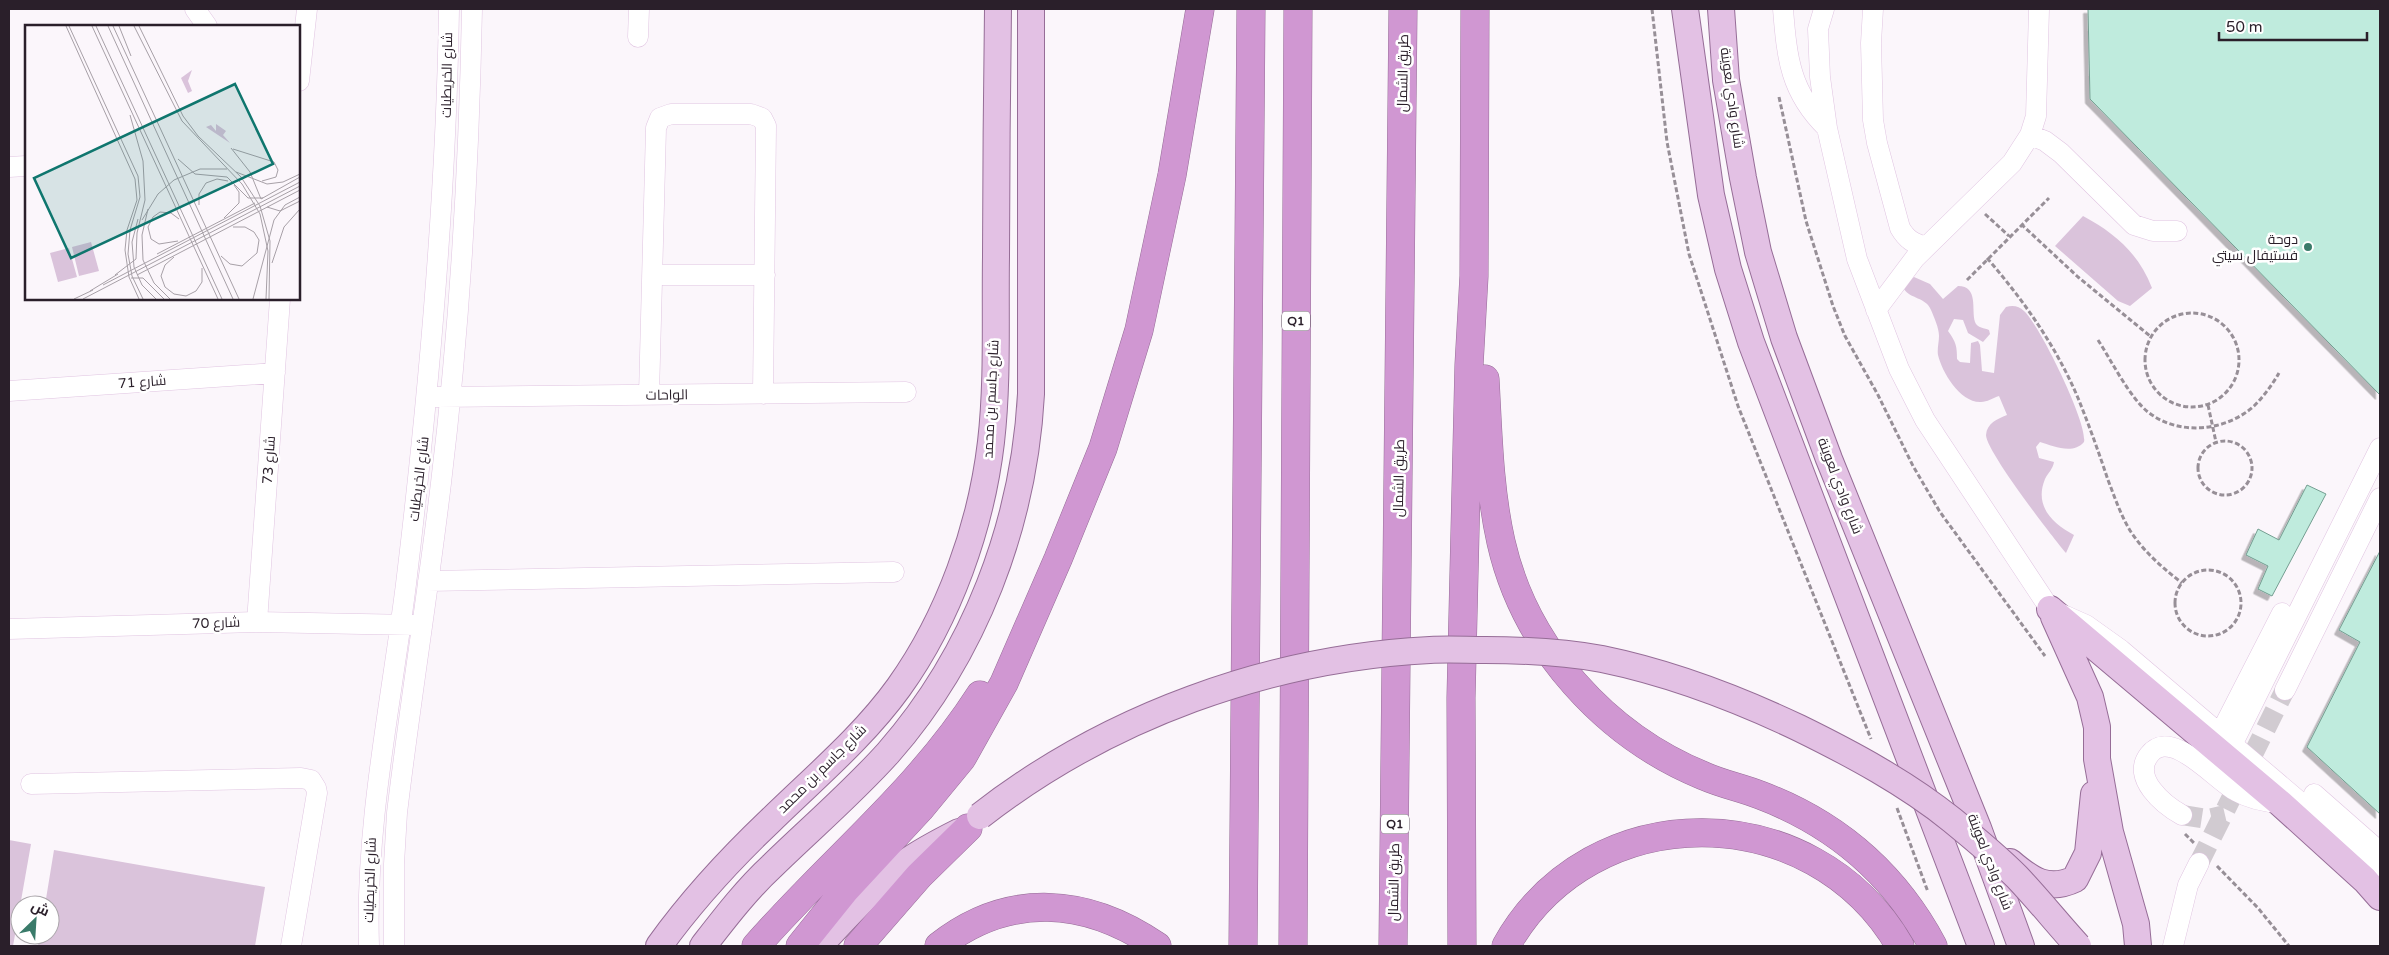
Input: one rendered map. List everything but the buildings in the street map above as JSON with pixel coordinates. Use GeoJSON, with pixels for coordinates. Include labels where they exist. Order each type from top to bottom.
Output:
{"type":"FeatureCollection","features":[{"type":"Feature","properties":{"kind":"highway"},"geometry":{"type":"LineString","coordinates":[[800,946],[845,890],[920,809],[962,758],[1004,684],[1102,448],[1134,346],[1172,175],[1200,9]]}},
{"type":"Feature","properties":{"kind":"highway"},"geometry":{"type":"LineString","coordinates":[[1244,946],[1251,9]]}},
{"type":"Feature","properties":{"kind":"highway","name":"Q1"},"geometry":{"type":"LineString","coordinates":[[1293,946],[1298,9]]}},
{"type":"Feature","properties":{"kind":"highway","name":"طريق الشمال"},"geometry":{"type":"LineString","coordinates":[[1394,946],[1403,9]]}},
{"type":"Feature","properties":{"kind":"highway"},"geometry":{"type":"LineString","coordinates":[[1462,946],[1461,698],[1468,365],[1474,276],[1475,9]]}},
{"type":"Feature","properties":{"kind":"highway"},"geometry":{"type":"LineString","coordinates":[[1474,276],[1484,365],[1489,460],[1501,544],[1515,586],[1531,620],[1554,658],[1583,694],[1607,717],[1635,739],[1666,758],[1705,777],[1761,796],[1808,817],[1850,844],[1883,874],[1915,916],[1933,946]]}},
{"type":"Feature","properties":{"kind":"highway"},"geometry":{"type":"LineString","coordinates":[[756,946],[790,906],[881,819],[934,759],[963,721],[1034,612]]}},
{"type":"Feature","properties":{"kind":"highway"},"geometry":{"type":"LineString","coordinates":[[858,946],[919,876],[974,822]]}},
{"type":"Feature","properties":{"kind":"highway"},"geometry":{"type":"LineString","coordinates":[[1506,946],[1517,926],[1534,904],[1572,872],[1594,858],[1621,846],[1650,838],[1709,833],[1739,835],[1776,845],[1807,857],[1855,890],[1875,910],[1900,946]]}},
{"type":"Feature","properties":{"kind":"highway"},"geometry":{"type":"LineString","coordinates":[[940,946],[979,923],[1015,910],[1041,906],[1070,909],[1102,916],[1132,929],[1157,946]]}},
{"type":"Feature","properties":{"kind":"main road","name":"شارع جاسم بن محمد"},"geometry":{"type":"LineString","coordinates":[[659,946],[701,893],[739,851],[842,751],[879,712],[914,663],[944,607],[958,573],[980,504],[987,471],[993,414],[998,9]]}},
{"type":"Feature","properties":{"kind":"main road"},"geometry":{"type":"LineString","coordinates":[[703,946],[770,868],[850,793],[913,723],[935,692],[965,642],[992,577],[1016,501],[1029,430],[1031,394],[1031,9]]}},
{"type":"Feature","properties":{"kind":"main road"},"geometry":{"type":"LineString","coordinates":[[1685,9],[1711,195],[1728,269],[1750,342],[1981,946]]}},
{"type":"Feature","properties":{"kind":"main road","name":"شارع وادي لعوينة"},"geometry":{"type":"LineString","coordinates":[[1721,9],[1726,80],[1758,252],[1784,338],[1832,468],[1978,828],[2020,946]]}},
{"type":"Feature","properties":{"kind":"main road"},"geometry":{"type":"LineString","coordinates":[[1978,828],[2004,857],[2034,880],[2056,886],[2075,879],[2088,854],[2097,759],[2097,727],[2090,697],[2050,609]]}},
{"type":"Feature","properties":{"kind":"main road"},"geometry":{"type":"LineString","coordinates":[[2050,609],[2280,803],[2365,880],[2380,896]]}},
{"type":"Feature","properties":{"kind":"main road"},"geometry":{"type":"LineString","coordinates":[[820,946],[858,906],[902,865],[924,850],[974,822],[1030,780],[1138,720],[1197,697],[1274,673],[1359,657],[1430,650],[1506,650],[1600,659],[1653,672],[1712,690],[1756,708],[1830,743],[1881,772],[1950,819],[2016,876],[2078,946]]}},
{"type":"Feature","properties":{"kind":"main road"},"geometry":{"type":"LineString","coordinates":[[2097,759],[2110,832],[2136,924],[2138,946]]}},
{"type":"Feature","properties":{"kind":"street"},"geometry":{"type":"LineString","coordinates":[[195,9],[206,25]]}},
{"type":"Feature","properties":{"kind":"street"},"geometry":{"type":"LineString","coordinates":[[300,56],[307,9]]}},
{"type":"Feature","properties":{"kind":"street","name":"شارع الخريطيات"},"geometry":{"type":"LineString","coordinates":[[369,946],[368,893],[373,823],[401,624],[428,397],[445,164],[449,9]]}},
{"type":"Feature","properties":{"kind":"street","name":"شارع الخريطيات"},"geometry":{"type":"LineString","coordinates":[[394,946],[394,864],[397,813],[423,625],[450,398],[464,233],[472,9]]}},
{"type":"Feature","properties":{"kind":"street"},"geometry":{"type":"LineString","coordinates":[[638,37],[639,9]]}},
{"type":"Feature","properties":{"kind":"street"},"geometry":{"type":"LineString","coordinates":[[1783,9],[1789,60],[1798,91],[1811,111],[1827,128]]}},
{"type":"Feature","properties":{"kind":"street"},"geometry":{"type":"LineString","coordinates":[[1810,9],[1818,29]]}},
{"type":"Feature","properties":{"kind":"street"},"geometry":{"type":"LineString","coordinates":[[1824,9],[1818,29],[1820,77],[1827,128],[1857,259],[1899,369],[1926,420],[2050,609],[2071,617],[2104,637],[2380,870]]}},
{"type":"Feature","properties":{"kind":"street"},"geometry":{"type":"LineString","coordinates":[[1873,9],[1871,98],[1877,143],[1900,228],[1906,238],[1914,243],[1926,246]]}},
{"type":"Feature","properties":{"kind":"street"},"geometry":{"type":"LineString","coordinates":[[1876,310],[1902,274],[1926,246],[2012,163],[2033,126],[2039,9]]}},
{"type":"Feature","properties":{"kind":"street"},"geometry":{"type":"LineString","coordinates":[[649,395],[656,128],[657,122],[665,115],[688,114],[751,114],[765,122],[767,130],[763,394]]}},
{"type":"Feature","properties":{"kind":"street"},"geometry":{"type":"LineString","coordinates":[[2033,126],[2060,136],[2136,216],[2146,221],[2169,225]]}},
{"type":"Feature","properties":{"kind":"street"},"geometry":{"type":"LineString","coordinates":[[9,167],[25,166]]}},
{"type":"Feature","properties":{"kind":"street"},"geometry":{"type":"LineString","coordinates":[[652,275],[765,275]]}},
{"type":"Feature","properties":{"kind":"street","name":"شارع 73"},"geometry":{"type":"LineString","coordinates":[[257,622],[280,300]]}},
{"type":"Feature","properties":{"kind":"street","name":"شارع 71"},"geometry":{"type":"LineString","coordinates":[[9,391],[275,373]]}},
{"type":"Feature","properties":{"kind":"street","name":"الواحات"},"geometry":{"type":"LineString","coordinates":[[428,397],[906,392]]}},
{"type":"Feature","properties":{"kind":"street"},"geometry":{"type":"LineString","coordinates":[[2226,739],[2375,446]]}},
{"type":"Feature","properties":{"kind":"street"},"geometry":{"type":"LineString","coordinates":[[2285,690],[2380,498]]}},
{"type":"Feature","properties":{"kind":"street"},"geometry":{"type":"LineString","coordinates":[[428,582],[894,572]]}},
{"type":"Feature","properties":{"kind":"street","name":"شارع 70"},"geometry":{"type":"LineString","coordinates":[[9,629],[257,622],[423,625]]}},
{"type":"Feature","properties":{"kind":"street"},"geometry":{"type":"LineString","coordinates":[[2182,815],[2163,801],[2152,790],[2146,779],[2144,766],[2146,759],[2151,753],[2164,746],[2178,748],[2237,792],[2265,802],[2280,803]]}},
{"type":"Feature","properties":{"kind":"street"},"geometry":{"type":"LineString","coordinates":[[32,784],[302,778],[311,780],[317,793],[291,946]]}},
{"type":"Feature","properties":{"kind":"street"},"geometry":{"type":"LineString","coordinates":[[2314,794],[2380,852]]}},
{"type":"Feature","properties":{"kind":"street"},"geometry":{"type":"LineString","coordinates":[[2173,946],[2188,885],[2199,862]]}},
{"type":"Feature","properties":{"kind":"path"},"geometry":{"type":"LineString","coordinates":[[1967,280],[2008,236],[2049,198]]}},
{"type":"Feature","properties":{"kind":"path"},"geometry":{"type":"LineString","coordinates":[[1972,202],[2008,236]]}},
{"type":"Feature","properties":{"kind":"path"},"geometry":{"type":"LineString","coordinates":[[2021,224],[2078,277],[2150,336]]}},
{"type":"Feature","properties":{"kind":"path"},"geometry":{"type":"LineString","coordinates":[[1987,258],[2026,305],[2059,359],[2078,397],[2120,511],[2131,533],[2152,558],[2182,583]]}},
{"type":"Feature","properties":{"kind":"path"},"geometry":{"type":"LineString","coordinates":[[2192,312],[2208,315],[2222,323],[2233,336],[2239,352],[2239,368],[2233,384],[2222,397],[2208,405],[2192,408],[2175,405],[2161,396],[2150,384],[2145,368],[2144,352],[2150,336],[2161,323],[2175,315],[2192,312]]}},
{"type":"Feature","properties":{"kind":"path"},"geometry":{"type":"LineString","coordinates":[[2098,340],[2135,398],[2147,411],[2161,421],[2178,427],[2195,429],[2233,419],[2252,408],[2268,392],[2279,373]]}},
{"type":"Feature","properties":{"kind":"path"},"geometry":{"type":"LineString","coordinates":[[2208,405],[2216,442]]}},
{"type":"Feature","properties":{"kind":"path"},"geometry":{"type":"LineString","coordinates":[[2216,442],[2233,442],[2247,452],[2251,459],[2252,468],[2247,484],[2234,494],[2217,494],[2203,484],[2199,477],[2198,460],[2208,446],[2216,442]]}},
{"type":"Feature","properties":{"kind":"path"},"geometry":{"type":"LineString","coordinates":[[2206,570],[2225,574],[2238,588],[2241,597],[2240,616],[2235,624],[2228,630],[2210,636],[2192,632],[2179,619],[2175,600],[2182,583],[2197,572],[2206,570]]}},
{"type":"Feature","properties":{"kind":"shaded area"},"geometry":{"type":"Polygon","coordinates":[[[2083,216],[2115,237],[2125,246],[2147,276],[2152,288],[2130,306],[2118,301],[2055,246],[2083,216]]]}},
{"type":"Feature","properties":{"kind":"shaded area"},"geometry":{"type":"Polygon","coordinates":[[[1914,277],[1930,284],[1943,299],[1958,286],[1965,287],[1972,294],[1975,322],[1979,327],[1989,330],[1990,334],[1983,342],[1968,333],[1963,320],[1954,319],[1948,331],[1954,341],[1957,359],[1960,362],[1970,363],[1971,343],[1978,341],[1982,371],[1994,373],[2000,315],[2006,307],[2011,306],[2022,309],[2051,353],[2071,396],[2083,431],[2084,442],[2079,446],[2069,449],[2040,442],[2036,447],[2039,458],[2054,462],[2052,469],[2045,479],[2042,497],[2047,513],[2052,519],[2074,535],[2066,553],[2021,494],[1989,444],[1986,435],[1988,427],[1996,420],[2007,415],[1999,396],[1983,402],[1973,401],[1959,392],[1943,370],[1938,355],[1939,333],[1931,310],[1926,303],[1910,295],[1904,289],[1906,282],[1914,277]]]}},
{"type":"Feature","properties":{"kind":"shaded area"},"geometry":{"type":"Polygon","coordinates":[[[9,840],[31,844],[22,895],[10,895],[10,945],[13,945],[9,946],[9,840]]]}},
{"type":"Feature","properties":{"kind":"shaded area"},"geometry":{"type":"Polygon","coordinates":[[[54,850],[265,887],[255,946],[38,946],[60,945],[60,895],[47,895],[54,850]]]}},
{"type":"Feature","properties":{"kind":"tunnel"},"geometry":{"type":"LineString","coordinates":[[2199,863],[2285,690]]}},
{"type":"Feature","properties":{"kind":"tunnel"},"geometry":{"type":"LineString","coordinates":[[2182,815],[2208,819],[2225,815]]}},
{"type":"Feature","properties":{"kind":"place","name":"دوحة فستيفال سيتي"},"geometry":{"type":"Point","coordinates":[2308,247]}}]}
